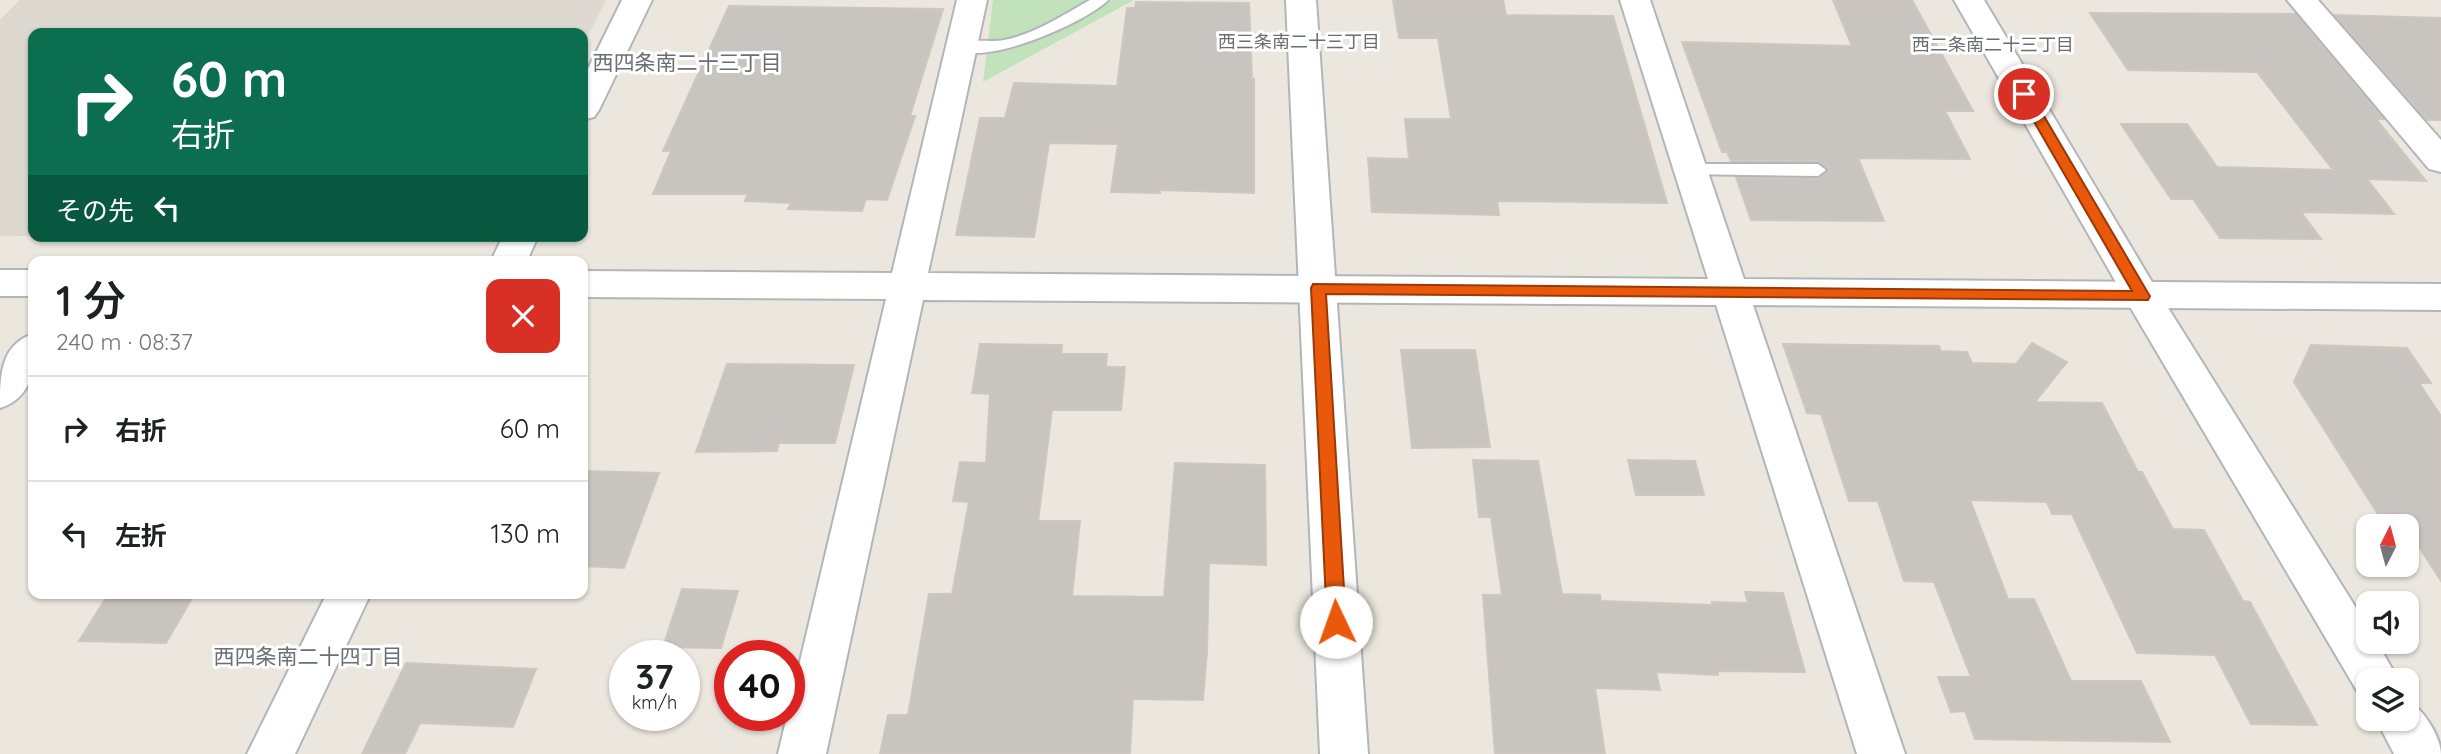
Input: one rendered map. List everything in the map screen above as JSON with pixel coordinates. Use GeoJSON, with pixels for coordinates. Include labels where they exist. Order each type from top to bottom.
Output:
{"type":"FeatureCollection","features":[{"type":"Feature","properties":{"kind":"street"},"geometry":{"type":"LineString","coordinates":[[588,100],[637,0]]}},
{"type":"Feature","properties":{"kind":"street"},"geometry":{"type":"LineString","coordinates":[[802,754],[972,0]]}},
{"type":"Feature","properties":{"kind":"street"},"geometry":{"type":"LineString","coordinates":[[1301,0],[1344,754]]}},
{"type":"Feature","properties":{"kind":"street"},"geometry":{"type":"LineString","coordinates":[[1635,0],[1881,754]]}},
{"type":"Feature","properties":{"kind":"street"},"geometry":{"type":"LineString","coordinates":[[1969,0],[2142,296],[2368,668]]}},
{"type":"Feature","properties":{"kind":"street"},"geometry":{"type":"LineString","coordinates":[[2302,0],[2441,161]]}},
{"type":"Feature","properties":{"kind":"street"},"geometry":{"type":"LineString","coordinates":[[0,283],[28,283]]}},
{"type":"Feature","properties":{"kind":"street"},"geometry":{"type":"LineString","coordinates":[[588,284],[2441,298]]}},
{"type":"Feature","properties":{"kind":"street"},"geometry":{"type":"LineString","coordinates":[[0,393],[28,355]]}},
{"type":"Feature","properties":{"kind":"street"},"geometry":{"type":"LineString","coordinates":[[271,754],[346,599]]}},
{"type":"Feature","properties":{"kind":"street"},"geometry":{"type":"LineString","coordinates":[[2406,731],[2420,754]]}},
{"type":"Feature","properties":{"kind":"lane"},"geometry":{"type":"LineString","coordinates":[[963,47],[1004,45],[1037,35],[1101,0]]}},
{"type":"Feature","properties":{"kind":"lane"},"geometry":{"type":"LineString","coordinates":[[1690,170],[1818,170]]}},
{"type":"Feature","properties":{"kind":"shaded area"},"geometry":{"type":"Polygon","coordinates":[[[20,0],[606,0],[588,36],[588,28],[28,28],[28,236],[0,236],[0,20],[20,0]]]}},
{"type":"Feature","properties":{"kind":"green space"},"geometry":{"type":"Polygon","coordinates":[[[993,0],[1134,0],[983,82],[993,0]]]}},
{"type":"Feature","properties":{"kind":"building"},"geometry":{"type":"Polygon","coordinates":[[[1393,0],[1503,0],[1506,15],[1613,16],[1667,203],[1497,201],[1499,215],[1372,212],[1368,158],[1409,159],[1405,119],[1451,119],[1438,38],[1399,38],[1393,0]]]}},
{"type":"Feature","properties":{"kind":"building"},"geometry":{"type":"Polygon","coordinates":[[[1833,0],[1912,0],[1973,111],[1945,111],[1970,159],[1858,158],[1884,221],[1751,220],[1736,177],[1818,179],[1829,170],[1818,161],[1731,161],[1727,152],[1722,152],[1682,42],[1852,46],[1833,0]]]}},
{"type":"Feature","properties":{"kind":"building"},"geometry":{"type":"Polygon","coordinates":[[[1136,2],[1249,3],[1254,79],[1254,193],[1160,190],[1160,193],[1111,192],[1118,144],[1049,143],[1034,237],[956,235],[980,118],[1005,118],[1014,83],[1117,86],[1127,8],[1135,8],[1136,2]]]}},
{"type":"Feature","properties":{"kind":"building"},"geometry":{"type":"Polygon","coordinates":[[[729,6],[943,9],[910,116],[915,116],[887,200],[866,199],[862,211],[788,209],[791,203],[745,201],[748,194],[653,194],[671,151],[663,151],[729,6]]]}},
{"type":"Feature","properties":{"kind":"building"},"geometry":{"type":"Polygon","coordinates":[[[2090,13],[2296,14],[2384,119],[2376,119],[2426,181],[2367,179],[2394,214],[2301,212],[2321,239],[2220,238],[2193,199],[2171,199],[2121,124],[2187,124],[2217,167],[2333,170],[2257,72],[2128,70],[2090,13]]]}},
{"type":"Feature","properties":{"kind":"building"},"geometry":{"type":"Polygon","coordinates":[[[2334,15],[2441,18],[2441,120],[2427,120],[2334,15]]]}},
{"type":"Feature","properties":{"kind":"building"},"geometry":{"type":"Polygon","coordinates":[[[2032,343],[2067,362],[2035,402],[2102,403],[2138,472],[2142,472],[2173,529],[2204,530],[2243,601],[2250,602],[2317,725],[2251,724],[2215,655],[2137,653],[2072,514],[2052,514],[2047,502],[1970,500],[2008,599],[2034,599],[2071,681],[2141,681],[2170,742],[1975,739],[1965,711],[1951,712],[1938,677],[1971,677],[1934,582],[1904,581],[1878,501],[1849,501],[1821,414],[1807,413],[1783,344],[1939,346],[1941,351],[1967,352],[1972,363],[2016,364],[2032,343]]]}},
{"type":"Feature","properties":{"kind":"building"},"geometry":{"type":"Polygon","coordinates":[[[980,344],[1062,345],[1061,354],[1107,354],[1106,367],[1125,367],[1121,410],[1052,410],[1038,521],[1080,521],[1072,596],[1164,597],[1175,463],[1265,465],[1266,565],[1209,563],[1203,700],[1133,699],[1130,754],[880,754],[888,715],[908,715],[929,594],[952,594],[969,502],[953,501],[960,462],[986,463],[990,394],[972,393],[980,344]]]}},
{"type":"Feature","properties":{"kind":"building"},"geometry":{"type":"Polygon","coordinates":[[[2311,345],[2407,348],[2431,383],[2419,383],[2441,416],[2441,581],[2419,547],[2419,514],[2378,514],[2294,382],[2311,345]]]}},
{"type":"Feature","properties":{"kind":"building"},"geometry":{"type":"Polygon","coordinates":[[[1401,350],[1475,350],[1490,447],[1412,448],[1401,350]]]}},
{"type":"Feature","properties":{"kind":"building"},"geometry":{"type":"Polygon","coordinates":[[[727,364],[854,365],[835,443],[779,443],[777,451],[696,452],[727,364]]]}},
{"type":"Feature","properties":{"kind":"building"},"geometry":{"type":"Polygon","coordinates":[[[1473,460],[1538,461],[1562,594],[1600,595],[1601,601],[1712,605],[1712,602],[1748,603],[1745,592],[1783,593],[1805,672],[1718,671],[1718,675],[1656,672],[1660,690],[1595,688],[1605,754],[1495,754],[1483,595],[1502,595],[1491,517],[1479,517],[1473,460]]]}},
{"type":"Feature","properties":{"kind":"building"},"geometry":{"type":"Polygon","coordinates":[[[1628,460],[1695,461],[1704,495],[1636,495],[1628,460]]]}},
{"type":"Feature","properties":{"kind":"building"},"geometry":{"type":"Polygon","coordinates":[[[588,471],[659,473],[624,568],[588,566],[588,471]]]}},
{"type":"Feature","properties":{"kind":"building"},"geometry":{"type":"Polygon","coordinates":[[[682,589],[738,591],[723,640],[714,640],[714,648],[700,648],[700,640],[665,640],[682,589]]]}},
{"type":"Feature","properties":{"kind":"building"},"geometry":{"type":"Polygon","coordinates":[[[105,599],[192,599],[166,643],[79,641],[105,599]]]}},
{"type":"Feature","properties":{"kind":"building"},"geometry":{"type":"Polygon","coordinates":[[[406,663],[536,669],[513,727],[420,723],[405,754],[362,754],[406,663]]]}},
{"type":"Feature","properties":{"kind":"district","name":"西三条南二十三丁目"},"geometry":{"type":"Point","coordinates":[1299,42]}},
{"type":"Feature","properties":{"kind":"district","name":"西二条南二十三丁目"},"geometry":{"type":"Point","coordinates":[1993,45]}},
{"type":"Feature","properties":{"kind":"district","name":"西四条南二十三丁目"},"geometry":{"type":"Point","coordinates":[687,63]}},
{"type":"Feature","properties":{"kind":"district","name":"西四条南二十四丁目"},"geometry":{"type":"Point","coordinates":[308,657]}},
{"type":"Feature","properties":{"kind":"route"},"geometry":{"type":"LineString","coordinates":[[1336,622],[1318,288],[2142,296],[2024,94]]}}]}
